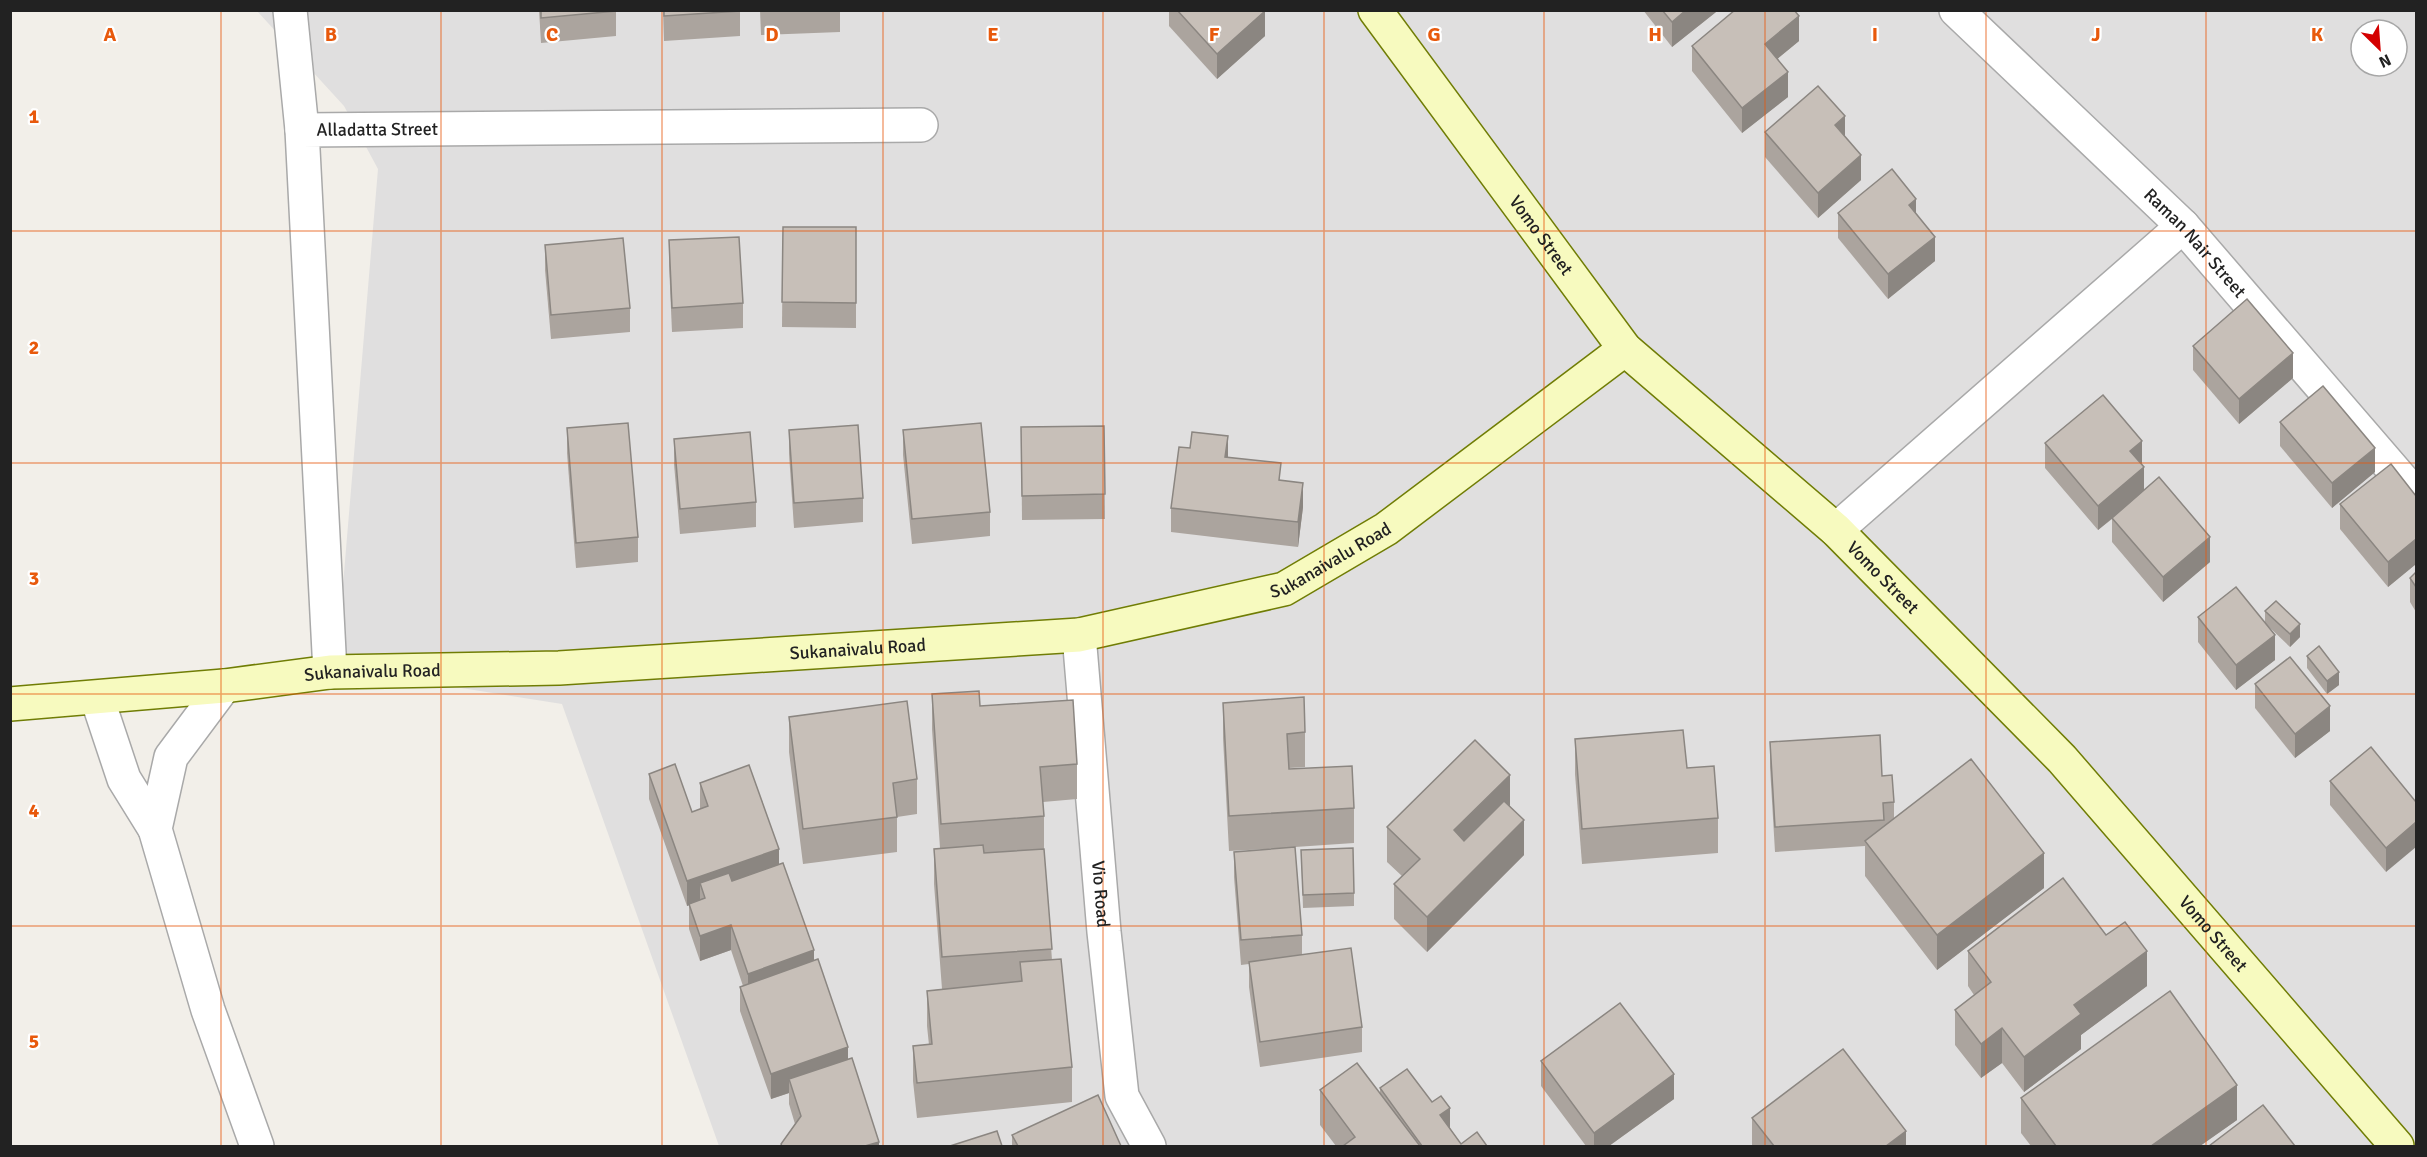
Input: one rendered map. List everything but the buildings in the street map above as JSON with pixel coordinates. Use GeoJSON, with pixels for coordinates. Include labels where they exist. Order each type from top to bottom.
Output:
{"type":"FeatureCollection","features":[{"type":"Feature","properties":{"kind":"main road","name":"Vomo Street"},"geometry":{"type":"LineString","coordinates":[[1375,10],[1625,350],[1836,530],[2062,759],[2397,1146]]}},
{"type":"Feature","properties":{"kind":"main road","name":"Sukanaivalu Road"},"geometry":{"type":"LineString","coordinates":[[10,704],[224,686],[330,672],[559,668],[1079,634],[1284,589],[1386,529],[1625,350]]}},
{"type":"Feature","properties":{"kind":"street"},"geometry":{"type":"LineString","coordinates":[[290,10],[302,130]]}},
{"type":"Feature","properties":{"kind":"street","name":"Raman Nair Street"},"geometry":{"type":"LineString","coordinates":[[1956,10],[2183,226],[2416,496]]}},
{"type":"Feature","properties":{"kind":"street","name":"Alladatta Street"},"geometry":{"type":"LineString","coordinates":[[330,672],[302,130],[921,125]]}},
{"type":"Feature","properties":{"kind":"street"},"geometry":{"type":"LineString","coordinates":[[1836,530],[2183,226]]}},
{"type":"Feature","properties":{"kind":"street","name":"Vio Road"},"geometry":{"type":"LineString","coordinates":[[1079,634],[1104,932],[1122,1096],[1149,1146]]}},
{"type":"Feature","properties":{"kind":"street"},"geometry":{"type":"LineString","coordinates":[[155,829],[171,758],[224,686]]}},
{"type":"Feature","properties":{"kind":"street"},"geometry":{"type":"LineString","coordinates":[[97,698],[124,779],[155,829],[208,1010],[257,1146]]}},
{"type":"Feature","properties":{"kind":"shaded area"},"geometry":{"type":"Polygon","coordinates":[[[257,11],[2416,11],[2416,1146],[719,1146],[562,704],[336,668],[378,169],[344,106],[257,11]]]}}]}
